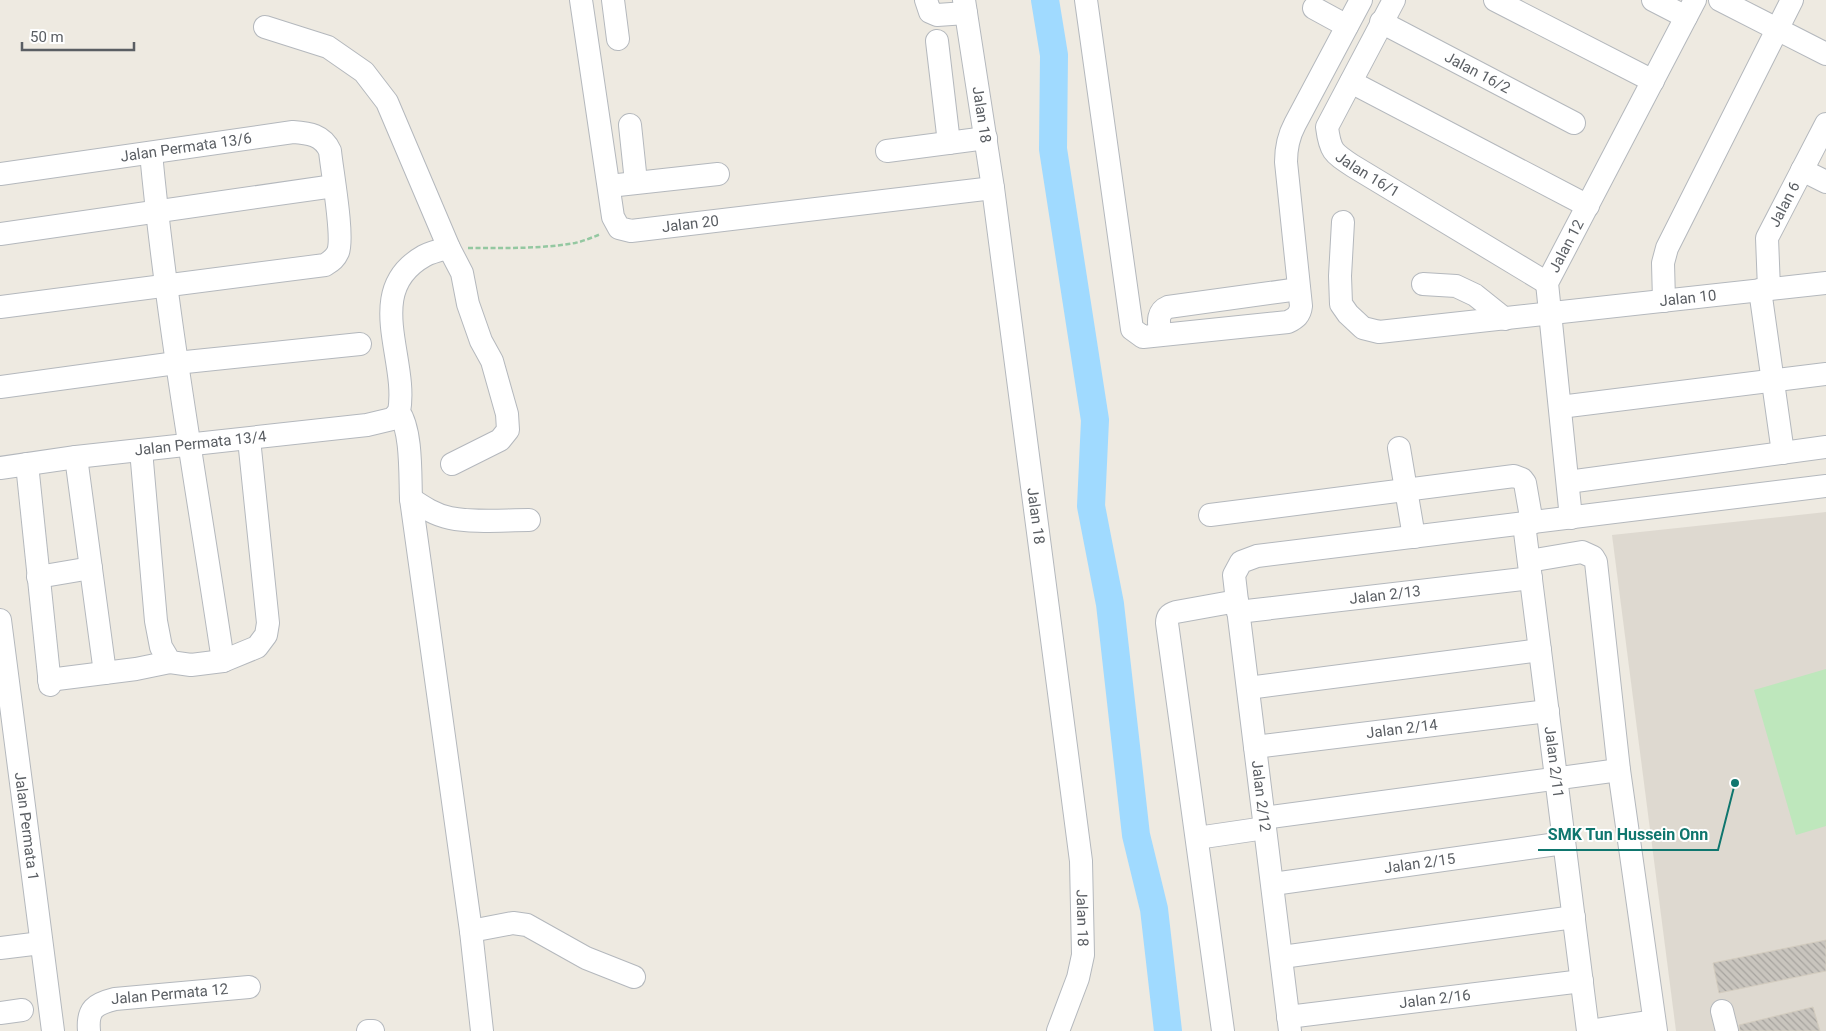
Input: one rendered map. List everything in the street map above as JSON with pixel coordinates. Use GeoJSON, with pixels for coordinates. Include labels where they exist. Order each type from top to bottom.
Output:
{"type":"FeatureCollection","features":[{"type":"Feature","properties":{"kind":"street"},"geometry":{"type":"LineString","coordinates":[[581,0],[613,217],[619,228]]}},
{"type":"Feature","properties":{"kind":"street"},"geometry":{"type":"LineString","coordinates":[[613,0],[618,39]]}},
{"type":"Feature","properties":{"kind":"street"},"geometry":{"type":"LineString","coordinates":[[926,0],[930,12],[937,15],[965,6]]}},
{"type":"Feature","properties":{"kind":"street"},"geometry":{"type":"LineString","coordinates":[[1086,0],[1132,329],[1142,337],[1288,322],[1296,318],[1300,311],[1286,148],[1295,124],[1361,0]]}},
{"type":"Feature","properties":{"kind":"street","name":"Jalan 16/1"},"geometry":{"type":"LineString","coordinates":[[1394,0],[1327,127],[1329,145],[1340,157],[1548,283]]}},
{"type":"Feature","properties":{"kind":"street"},"geometry":{"type":"LineString","coordinates":[[1495,0],[1652,81]]}},
{"type":"Feature","properties":{"kind":"street"},"geometry":{"type":"LineString","coordinates":[[1653,0],[1690,9]]}},
{"type":"Feature","properties":{"kind":"street"},"geometry":{"type":"LineString","coordinates":[[1720,0],[1826,54]]}},
{"type":"Feature","properties":{"kind":"street"},"geometry":{"type":"LineString","coordinates":[[1664,301],[1663,263],[1667,248],[1792,0]]}},
{"type":"Feature","properties":{"kind":"street"},"geometry":{"type":"LineString","coordinates":[[1306,4],[1348,26]]}},
{"type":"Feature","properties":{"kind":"street","name":"Jalan 18"},"geometry":{"type":"LineString","coordinates":[[965,6],[993,188],[1081,861],[1083,955],[1069,1005],[1058,1031]]}},
{"type":"Feature","properties":{"kind":"street","name":"Jalan 12"},"geometry":{"type":"LineString","coordinates":[[1571,518],[1548,283],[1690,9]]}},
{"type":"Feature","properties":{"kind":"street","name":"Jalan 16/2"},"geometry":{"type":"LineString","coordinates":[[1381,22],[1574,123]]}},
{"type":"Feature","properties":{"kind":"street"},"geometry":{"type":"LineString","coordinates":[[265,27],[328,47],[364,72],[388,102],[449,248],[462,273],[468,304],[481,341],[492,361],[507,414],[508,430],[500,440],[452,464]]}},
{"type":"Feature","properties":{"kind":"street"},"geometry":{"type":"LineString","coordinates":[[937,41],[949,143]]}},
{"type":"Feature","properties":{"kind":"street"},"geometry":{"type":"LineString","coordinates":[[1351,82],[1588,206]]}},
{"type":"Feature","properties":{"kind":"street"},"geometry":{"type":"LineString","coordinates":[[630,126],[636,182]]}},
{"type":"Feature","properties":{"kind":"street","name":"Jalan Permata 13/6"},"geometry":{"type":"LineString","coordinates":[[0,174],[293,132],[307,132],[318,136],[326,143],[330,151],[340,236],[339,250],[334,260],[325,265],[167,284]]}},
{"type":"Feature","properties":{"kind":"street","name":"Jalan 6"},"geometry":{"type":"LineString","coordinates":[[1782,453],[1772,381],[1765,290],[1767,238],[1802,170],[1824,134]]}},
{"type":"Feature","properties":{"kind":"street"},"geometry":{"type":"LineString","coordinates":[[887,151],[986,138]]}},
{"type":"Feature","properties":{"kind":"street"},"geometry":{"type":"LineString","coordinates":[[151,153],[176,363],[191,445],[223,661]]}},
{"type":"Feature","properties":{"kind":"street"},"geometry":{"type":"LineString","coordinates":[[1802,170],[1826,182]]}},
{"type":"Feature","properties":{"kind":"street"},"geometry":{"type":"LineString","coordinates":[[609,186],[718,174]]}},
{"type":"Feature","properties":{"kind":"street"},"geometry":{"type":"LineString","coordinates":[[0,234],[334,186]]}},
{"type":"Feature","properties":{"kind":"street","name":"Jalan 20"},"geometry":{"type":"LineString","coordinates":[[619,228],[631,232],[993,188]]}},
{"type":"Feature","properties":{"kind":"street","name":"Jalan 10"},"geometry":{"type":"LineString","coordinates":[[1342,222],[1341,304],[1348,314],[1363,328],[1379,332],[1826,283]]}},
{"type":"Feature","properties":{"kind":"street"},"geometry":{"type":"LineString","coordinates":[[449,248],[426,255],[414,263],[402,275],[394,287],[390,319],[401,390],[399,412],[405,420],[408,436],[411,499],[471,931],[482,1031]]}},
{"type":"Feature","properties":{"kind":"street"},"geometry":{"type":"LineString","coordinates":[[0,307],[167,284]]}},
{"type":"Feature","properties":{"kind":"street"},"geometry":{"type":"LineString","coordinates":[[1423,284],[1456,286],[1475,295],[1505,319]]}},
{"type":"Feature","properties":{"kind":"street"},"geometry":{"type":"LineString","coordinates":[[1160,335],[1159,318],[1163,309],[1168,307],[1298,289]]}},
{"type":"Feature","properties":{"kind":"street"},"geometry":{"type":"LineString","coordinates":[[0,387],[176,363],[360,344]]}},
{"type":"Feature","properties":{"kind":"street"},"geometry":{"type":"LineString","coordinates":[[1560,407],[1826,374]]}},
{"type":"Feature","properties":{"kind":"street","name":"Jalan Permata 13/4"},"geometry":{"type":"LineString","coordinates":[[0,468],[76,457],[383,423],[392,419],[399,412]]}},
{"type":"Feature","properties":{"kind":"street"},"geometry":{"type":"LineString","coordinates":[[27,464],[49,682],[170,662],[191,665],[223,661],[257,646],[266,635],[268,624],[249,439]]}},
{"type":"Feature","properties":{"kind":"street"},"geometry":{"type":"LineString","coordinates":[[1568,482],[1826,447]]}},
{"type":"Feature","properties":{"kind":"street"},"geometry":{"type":"LineString","coordinates":[[1399,448],[1414,538],[1826,486]]}},
{"type":"Feature","properties":{"kind":"street"},"geometry":{"type":"LineString","coordinates":[[141,450],[156,621],[161,647],[170,662]]}},
{"type":"Feature","properties":{"kind":"street"},"geometry":{"type":"LineString","coordinates":[[76,457],[105,673]]}},
{"type":"Feature","properties":{"kind":"street","name":"Jalan 2/11"},"geometry":{"type":"LineString","coordinates":[[1210,515],[1514,476],[1525,483],[1530,569],[1588,1031]]}},
{"type":"Feature","properties":{"kind":"street"},"geometry":{"type":"LineString","coordinates":[[411,499],[428,510],[448,518],[461,520],[529,520]]}},
{"type":"Feature","properties":{"kind":"street","name":"Jalan 2/12"},"geometry":{"type":"LineString","coordinates":[[1289,1024],[1234,574],[1241,562],[1257,556],[1414,538]]}},
{"type":"Feature","properties":{"kind":"street","name":"Jalan 2/13"},"geometry":{"type":"LineString","coordinates":[[1197,838],[1167,618],[1170,614],[1530,569],[1582,552],[1593,557],[1596,562],[1618,770],[1655,1026]]}},
{"type":"Feature","properties":{"kind":"street"},"geometry":{"type":"LineString","coordinates":[[38,577],[91,568]]}},
{"type":"Feature","properties":{"kind":"street","name":"Jalan Permata 1"},"geometry":{"type":"LineString","coordinates":[[0,620],[53,1031]]}},
{"type":"Feature","properties":{"kind":"street"},"geometry":{"type":"LineString","coordinates":[[1248,688],[1540,650]]}},
{"type":"Feature","properties":{"kind":"street","name":"Jalan 2/14"},"geometry":{"type":"LineString","coordinates":[[1255,747],[1548,711]]}},
{"type":"Feature","properties":{"kind":"street"},"geometry":{"type":"LineString","coordinates":[[1223,1031],[1197,838],[1265,823],[1618,770]]}},
{"type":"Feature","properties":{"kind":"street","name":"Jalan 2/15"},"geometry":{"type":"LineString","coordinates":[[1273,884],[1564,843]]}},
{"type":"Feature","properties":{"kind":"street"},"geometry":{"type":"LineString","coordinates":[[1282,957],[1574,917]]}},
{"type":"Feature","properties":{"kind":"street"},"geometry":{"type":"LineString","coordinates":[[471,931],[513,923],[528,925],[565,948],[634,977]]}},
{"type":"Feature","properties":{"kind":"street"},"geometry":{"type":"LineString","coordinates":[[0,948],[41,943]]}},
{"type":"Feature","properties":{"kind":"street","name":"Jalan 2/16"},"geometry":{"type":"LineString","coordinates":[[1289,1024],[1582,981]]}},
{"type":"Feature","properties":{"kind":"street","name":"Jalan Permata 12"},"geometry":{"type":"LineString","coordinates":[[90,1031],[89,1015],[93,1008],[115,998],[250,987]]}},
{"type":"Feature","properties":{"kind":"street"},"geometry":{"type":"LineString","coordinates":[[0,1013],[22,1010]]}},
{"type":"Feature","properties":{"kind":"street"},"geometry":{"type":"LineString","coordinates":[[1588,1031],[1655,1026]]}},
{"type":"Feature","properties":{"kind":"street"},"geometry":{"type":"LineString","coordinates":[[368,1031],[373,1031]]}},
{"type":"Feature","properties":{"kind":"path"},"geometry":{"type":"LineString","coordinates":[[449,248],[517,248],[556,245],[576,242],[619,228]]}},
{"type":"Feature","properties":{"kind":"shaded area"},"geometry":{"type":"Polygon","coordinates":[[[1826,512],[1826,1031],[1676,1031],[1612,535],[1826,512]]]}},
{"type":"Feature","properties":{"kind":"green space"},"geometry":{"type":"Polygon","coordinates":[[[1826,669],[1826,826],[1796,835],[1754,690],[1826,669]]]}},
{"type":"Feature","properties":{"kind":"building"},"geometry":{"type":"Polygon","coordinates":[[[1826,940],[1826,971],[1719,993],[1713,963],[1826,940]]]}},
{"type":"Feature","properties":{"kind":"building"},"geometry":{"type":"Polygon","coordinates":[[[1813,1007],[1820,1031],[1740,1031],[1739,1025],[1813,1007]]]}},
{"type":"Feature","properties":{"kind":"waterway"},"geometry":{"type":"LineString","coordinates":[[1045,0],[1054,55],[1053,149],[1095,420],[1091,506],[1110,604],[1136,835],[1154,909],[1168,1031]]}},
{"type":"Feature","properties":{"kind":"place","name":"SMK Tun Hussein Onn"},"geometry":{"type":"Point","coordinates":[1735,783]}}]}
